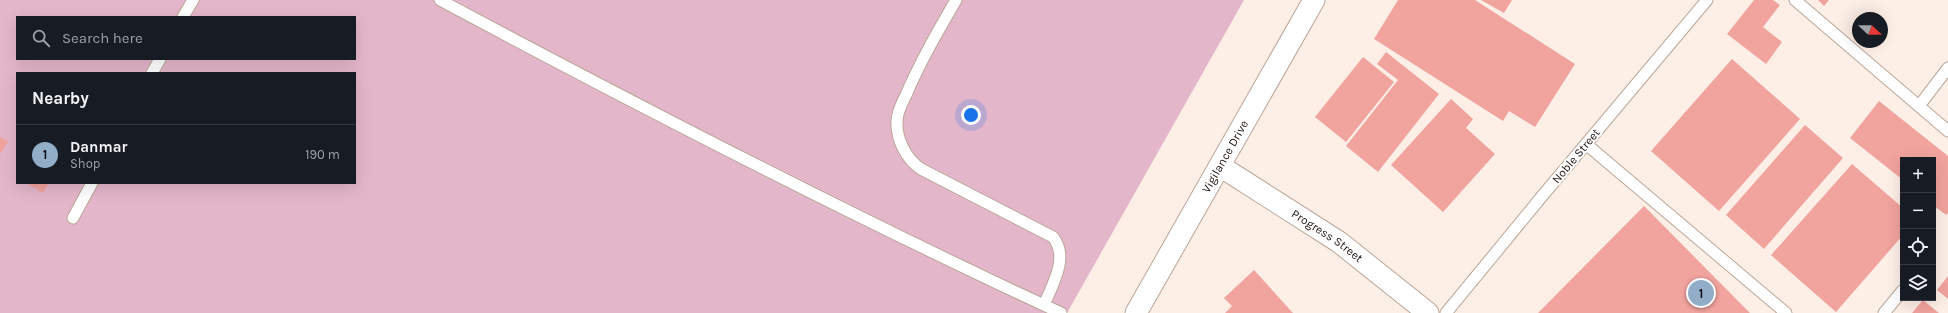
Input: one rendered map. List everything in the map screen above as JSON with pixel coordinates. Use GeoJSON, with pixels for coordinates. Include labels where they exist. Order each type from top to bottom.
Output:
{"type":"FeatureCollection","features":[{"type":"Feature","properties":{"kind":"street","name":"Vigilance Drive"},"geometry":{"type":"LineString","coordinates":[[1136,313],[1314,0]]}},
{"type":"Feature","properties":{"kind":"street","name":"Progress Street"},"geometry":{"type":"LineString","coordinates":[[1220,166],[1339,242],[1428,313]]}},
{"type":"Feature","properties":{"kind":"lane"},"geometry":{"type":"LineString","coordinates":[[184,16],[193,0]]}},
{"type":"Feature","properties":{"kind":"lane"},"geometry":{"type":"LineString","coordinates":[[440,0],[783,178],[977,274],[1061,313]]}},
{"type":"Feature","properties":{"kind":"lane"},"geometry":{"type":"LineString","coordinates":[[956,0],[911,84],[899,111],[897,121],[901,144],[908,157],[921,169],[1053,236],[1058,244],[1060,261],[1057,275],[1044,305]]}},
{"type":"Feature","properties":{"kind":"lane","name":"Noble Street"},"geometry":{"type":"LineString","coordinates":[[1446,313],[1707,0]]}},
{"type":"Feature","properties":{"kind":"lane"},"geometry":{"type":"LineString","coordinates":[[1795,0],[1948,131]]}},
{"type":"Feature","properties":{"kind":"lane"},"geometry":{"type":"LineString","coordinates":[[153,72],[159,60]]}},
{"type":"Feature","properties":{"kind":"lane"},"geometry":{"type":"LineString","coordinates":[[1919,106],[1948,68]]}},
{"type":"Feature","properties":{"kind":"lane"},"geometry":{"type":"LineString","coordinates":[[1586,144],[1786,313]]}},
{"type":"Feature","properties":{"kind":"lane"},"geometry":{"type":"LineString","coordinates":[[73,218],[91,184]]}},
{"type":"Feature","properties":{"kind":"lane"},"geometry":{"type":"LineString","coordinates":[[1884,313],[1900,294]]}},
{"type":"Feature","properties":{"kind":"shaded area"},"geometry":{"type":"Polygon","coordinates":[[[0,0],[1244,0],[1067,313],[0,313],[0,0]]]}},
{"type":"Feature","properties":{"kind":"building"},"geometry":{"type":"Polygon","coordinates":[[[1398,0],[1475,0],[1575,64],[1535,127],[1509,111],[1503,121],[1374,39],[1398,0]]]}},
{"type":"Feature","properties":{"kind":"building"},"geometry":{"type":"Polygon","coordinates":[[[1481,0],[1512,0],[1504,13],[1481,0]]]}},
{"type":"Feature","properties":{"kind":"building"},"geometry":{"type":"Polygon","coordinates":[[[1754,0],[1773,0],[1780,5],[1763,27],[1782,42],[1766,64],[1727,34],[1754,0]]]}},
{"type":"Feature","properties":{"kind":"building"},"geometry":{"type":"Polygon","coordinates":[[[1818,0],[1829,0],[1824,6],[1818,0]]]}},
{"type":"Feature","properties":{"kind":"building"},"geometry":{"type":"Polygon","coordinates":[[[1386,52],[1439,94],[1378,172],[1346,146],[1398,80],[1377,64],[1386,52]]]}},
{"type":"Feature","properties":{"kind":"building"},"geometry":{"type":"Polygon","coordinates":[[[1363,57],[1394,82],[1346,142],[1315,117],[1363,57]]]}},
{"type":"Feature","properties":{"kind":"building"},"geometry":{"type":"Polygon","coordinates":[[[1732,59],[1800,119],[1719,211],[1651,151],[1732,59]]]}},
{"type":"Feature","properties":{"kind":"building"},"geometry":{"type":"Polygon","coordinates":[[[1451,99],[1473,119],[1466,128],[1495,154],[1443,212],[1391,165],[1451,99]]]}},
{"type":"Feature","properties":{"kind":"building"},"geometry":{"type":"Polygon","coordinates":[[[1879,101],[1948,156],[1948,213],[1946,215],[1936,207],[1936,157],[1900,157],[1900,178],[1850,138],[1879,101]]]}},
{"type":"Feature","properties":{"kind":"building"},"geometry":{"type":"Polygon","coordinates":[[[1805,125],[1843,158],[1764,249],[1726,215],[1805,125]]]}},
{"type":"Feature","properties":{"kind":"building"},"geometry":{"type":"Polygon","coordinates":[[[0,137],[8,141],[0,154],[0,137]]]}},
{"type":"Feature","properties":{"kind":"building"},"geometry":{"type":"Polygon","coordinates":[[[1852,164],[1900,205],[1900,238],[1836,312],[1771,255],[1852,164]]]}},
{"type":"Feature","properties":{"kind":"building"},"geometry":{"type":"Polygon","coordinates":[[[29,184],[48,184],[43,193],[29,184]]]}},
{"type":"Feature","properties":{"kind":"building"},"geometry":{"type":"Polygon","coordinates":[[[1644,206],[1750,313],[1538,313],[1644,206]]]}},
{"type":"Feature","properties":{"kind":"building"},"geometry":{"type":"Polygon","coordinates":[[[1254,270],[1293,313],[1225,313],[1232,306],[1224,298],[1254,270]]]}},
{"type":"Feature","properties":{"kind":"building"},"geometry":{"type":"Polygon","coordinates":[[[1948,276],[1948,299],[1937,290],[1948,276]]]}},
{"type":"Feature","properties":{"kind":"building"},"geometry":{"type":"Polygon","coordinates":[[[1922,301],[1924,301],[1939,313],[1912,313],[1922,301]]]}},
{"type":"Feature","properties":{"kind":"place","name":"Danmar"},"geometry":{"type":"Point","coordinates":[1701,293]}}]}
